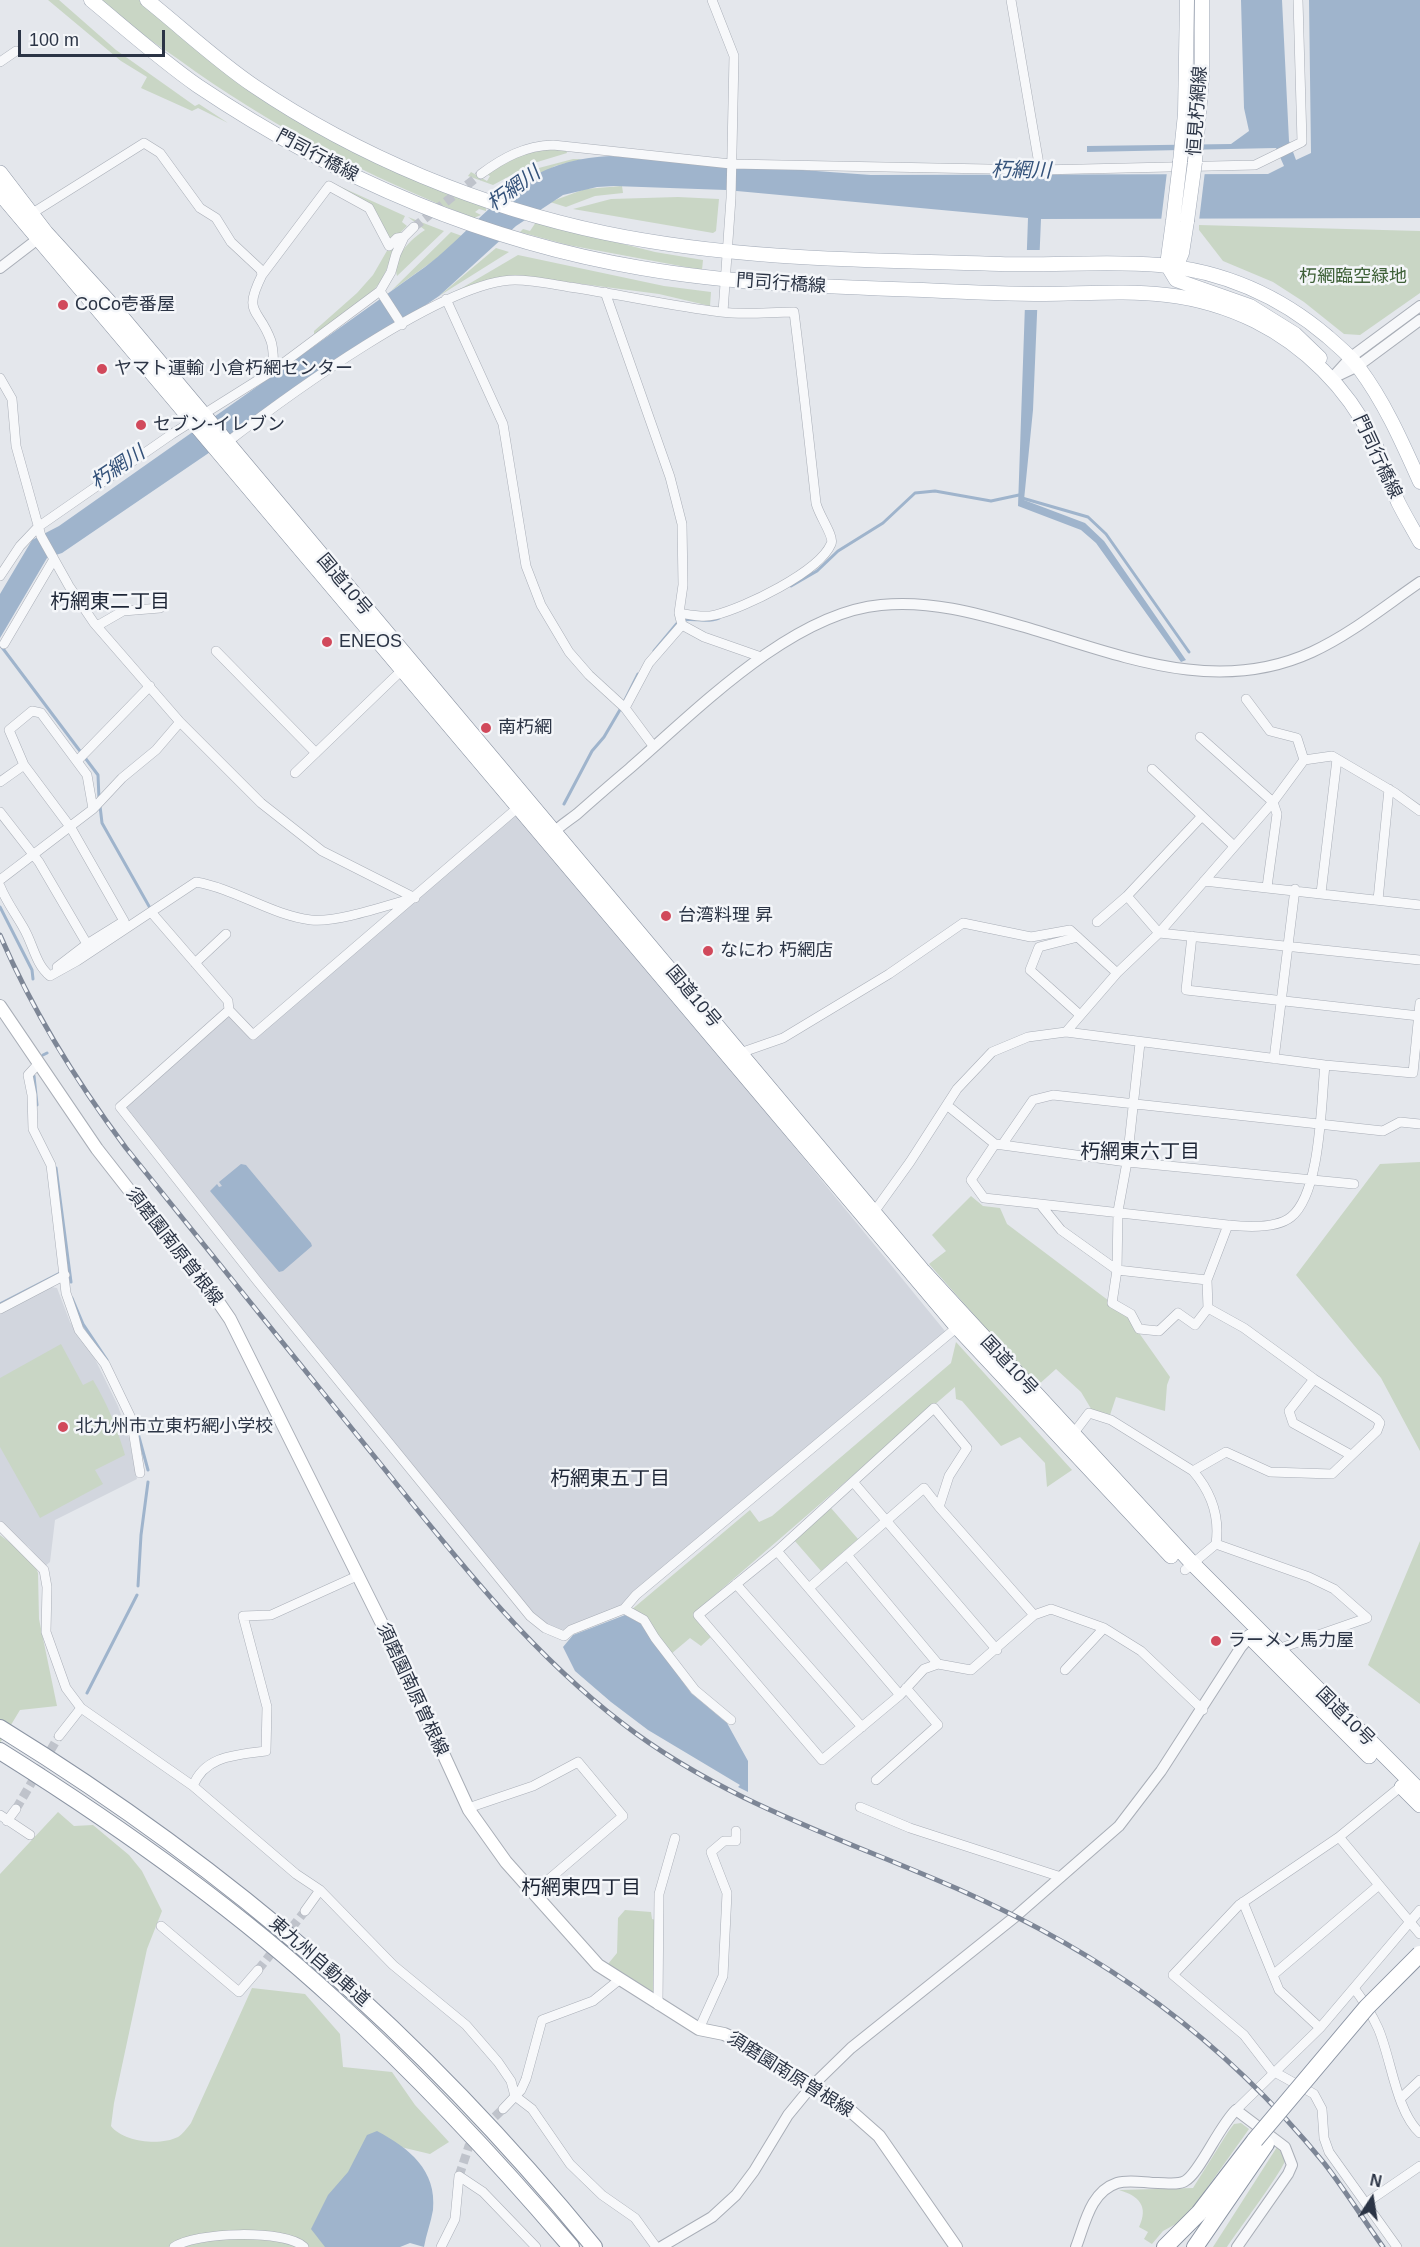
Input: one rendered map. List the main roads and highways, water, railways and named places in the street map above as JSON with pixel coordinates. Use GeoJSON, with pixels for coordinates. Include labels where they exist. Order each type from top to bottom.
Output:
{"type":"FeatureCollection","features":[{"type":"Feature","properties":{"kind":"highway","name":"国道10号"},"geometry":{"type":"LineString","coordinates":[[0,173],[31,214],[42,237]]}},
{"type":"Feature","properties":{"kind":"highway","name":"国道10号"},"geometry":{"type":"LineString","coordinates":[[0,193],[109,302],[198,419],[402,670],[740,1053],[874,1212],[962,1324]]}},
{"type":"Feature","properties":{"kind":"highway","name":"国道10号"},"geometry":{"type":"LineString","coordinates":[[221,447],[522,805]]}},
{"type":"Feature","properties":{"kind":"highway","name":"国道10号"},"geometry":{"type":"LineString","coordinates":[[550,835],[962,1324],[1253,1633],[1405,1784],[1420,1791]]}},
{"type":"Feature","properties":{"kind":"highway","name":"国道10号"},"geometry":{"type":"LineString","coordinates":[[1253,1633],[1278,1649],[1405,1784],[1420,1805]]}},
{"type":"Feature","properties":{"kind":"highway","name":"東九州自動車道"},"geometry":{"type":"LineString","coordinates":[[0,1728],[98,1790],[189,1854],[270,1918],[428,2061],[515,2154],[594,2247]]}},
{"type":"Feature","properties":{"kind":"highway","name":"東九州自動車道"},"geometry":{"type":"LineString","coordinates":[[0,1751],[88,1806],[182,1875],[256,1933],[334,1999],[506,2171],[570,2247]]}},
{"type":"Feature","properties":{"kind":"highway"},"geometry":{"type":"LineString","coordinates":[[1195,2247],[1260,2142],[1367,2007],[1420,1954]]}},
{"type":"Feature","properties":{"kind":"highway"},"geometry":{"type":"LineString","coordinates":[[1165,2247],[1199,2213],[1374,2015],[1420,1970]]}},
{"type":"Feature","properties":{"kind":"highway"},"geometry":{"type":"LineString","coordinates":[[452,2115],[480,2153],[561,2247]]}},
{"type":"Feature","properties":{"kind":"highway"},"geometry":{"type":"LineString","coordinates":[[515,2154],[605,2247]]}},
{"type":"Feature","properties":{"kind":"main road","name":"門司行橋線"},"geometry":{"type":"LineString","coordinates":[[90,0],[196,84],[298,147],[351,175],[472,226],[522,241],[599,260],[724,280],[1022,294],[1147,292],[1190,298],[1257,322],[1298,349],[1332,378],[1348,397],[1373,439],[1399,504],[1420,542]]}},
{"type":"Feature","properties":{"kind":"main road","name":"門司行橋線"},"geometry":{"type":"LineString","coordinates":[[147,0],[252,84],[313,122],[437,182],[541,217],[605,233],[726,251],[837,259],[1024,265],[1145,264],[1172,269],[1196,270],[1240,283],[1281,302],[1315,326],[1354,361],[1400,433],[1420,482]]}},
{"type":"Feature","properties":{"kind":"main road","name":"恒見朽網線"},"geometry":{"type":"LineString","coordinates":[[1180,221],[1180,162],[1186,91],[1187,0]]}},
{"type":"Feature","properties":{"kind":"main road","name":"恒見朽網線"},"geometry":{"type":"LineString","coordinates":[[1180,221],[1195,162],[1202,77],[1202,0]]}},
{"type":"Feature","properties":{"kind":"main road"},"geometry":{"type":"LineString","coordinates":[[1147,292],[1161,286],[1172,269],[1180,221]]}},
{"type":"Feature","properties":{"kind":"main road"},"geometry":{"type":"LineString","coordinates":[[1145,264],[1159,261],[1175,252]]}},
{"type":"Feature","properties":{"kind":"main road"},"geometry":{"type":"LineString","coordinates":[[1175,252],[1196,270]]}},
{"type":"Feature","properties":{"kind":"main road"},"geometry":{"type":"LineString","coordinates":[[1172,269],[1184,284],[1234,299],[1280,324],[1314,351],[1332,378]]}},
{"type":"Feature","properties":{"kind":"main road","name":"須磨園南原曽根線"},"geometry":{"type":"LineString","coordinates":[[0,1006],[97,1149],[158,1227],[193,1265],[230,1319],[403,1666],[469,1810],[506,1863],[598,1965],[699,2029],[724,2034],[744,2043],[811,2087],[845,2106],[879,2136],[956,2247]]}},
{"type":"Feature","properties":{"kind":"water","name":"朽網川"},"geometry":{"type":"Polygon","coordinates":[[[1241,0],[1282,0],[1289,141],[1296,160],[1311,153],[1309,0],[1420,0],[1420,218],[1041,219],[1033,410],[1024,500],[1085,523],[1104,541],[1186,660],[1181,662],[1096,543],[1081,530],[1018,506],[1028,218],[726,190],[614,186],[597,187],[563,195],[516,226],[439,296],[62,553],[47,558],[0,638],[0,594],[32,540],[59,526],[425,267],[514,188],[558,165],[610,156],[871,175],[1268,174],[1284,166],[1276,148],[1087,152],[1087,146],[1231,144],[1249,131],[1244,108],[1241,0]]]}},
{"type":"Feature","properties":{"kind":"water"},"geometry":{"type":"Polygon","coordinates":[[[241,1164],[246,1165],[311,1243],[312,1246],[283,1271],[279,1272],[210,1191],[217,1184],[219,1187],[222,1186],[219,1182],[241,1164]]]}},
{"type":"Feature","properties":{"kind":"water"},"geometry":{"type":"Polygon","coordinates":[[[625,1615],[640,1623],[691,1693],[727,1723],[748,1761],[748,1792],[648,1730],[575,1671],[563,1647],[573,1635],[625,1615]]]}},
{"type":"Feature","properties":{"kind":"water"},"geometry":{"type":"Polygon","coordinates":[[[377,2131],[410,2153],[425,2172],[430,2183],[433,2210],[424,2247],[410,2243],[400,2247],[325,2247],[311,2229],[328,2195],[348,2172],[367,2135],[377,2131]]]}},
{"type":"Feature","properties":{"kind":"waterway"},"geometry":{"type":"LineString","coordinates":[[791,586],[817,571],[838,551],[883,523],[915,493],[935,491],[991,501],[1019,495]]}},
{"type":"Feature","properties":{"kind":"waterway"},"geometry":{"type":"LineString","coordinates":[[1022,498],[1088,517],[1106,534],[1189,652]]}},
{"type":"Feature","properties":{"kind":"waterway"},"geometry":{"type":"LineString","coordinates":[[654,651],[679,621],[719,618]]}},
{"type":"Feature","properties":{"kind":"waterway"},"geometry":{"type":"LineString","coordinates":[[1,646],[98,775],[99,799]]}},
{"type":"Feature","properties":{"kind":"waterway"},"geometry":{"type":"LineString","coordinates":[[625,700],[638,674]]}},
{"type":"Feature","properties":{"kind":"waterway"},"geometry":{"type":"LineString","coordinates":[[564,804],[592,751],[604,737],[621,708]]}},
{"type":"Feature","properties":{"kind":"waterway"},"geometry":{"type":"LineString","coordinates":[[100,806],[102,823],[150,908]]}},
{"type":"Feature","properties":{"kind":"waterway"},"geometry":{"type":"LineString","coordinates":[[0,907],[32,970],[33,979]]}},
{"type":"Feature","properties":{"kind":"waterway"},"geometry":{"type":"LineString","coordinates":[[43,1055],[47,1053]]}},
{"type":"Feature","properties":{"kind":"waterway"},"geometry":{"type":"LineString","coordinates":[[34,1076],[37,1105]]}},
{"type":"Feature","properties":{"kind":"waterway"},"geometry":{"type":"LineString","coordinates":[[56,1168],[71,1282]]}},
{"type":"Feature","properties":{"kind":"waterway"},"geometry":{"type":"LineString","coordinates":[[0,1304],[60,1273]]}},
{"type":"Feature","properties":{"kind":"waterway"},"geometry":{"type":"LineString","coordinates":[[72,1298],[83,1324],[107,1360]]}},
{"type":"Feature","properties":{"kind":"waterway"},"geometry":{"type":"LineString","coordinates":[[136,1426],[148,1470]]}},
{"type":"Feature","properties":{"kind":"waterway"},"geometry":{"type":"LineString","coordinates":[[138,1586],[141,1535],[148,1482]]}},
{"type":"Feature","properties":{"kind":"waterway"},"geometry":{"type":"LineString","coordinates":[[87,1693],[137,1595]]}},
{"type":"Feature","properties":{"kind":"tunnel"},"geometry":{"type":"LineString","coordinates":[[414,227],[481,174]]}},
{"type":"Feature","properties":{"kind":"tunnel"},"geometry":{"type":"LineString","coordinates":[[16,1809],[59,1736]]}},
{"type":"Feature","properties":{"kind":"tunnel"},"geometry":{"type":"LineString","coordinates":[[258,1970],[305,1911]]}},
{"type":"Feature","properties":{"kind":"tunnel"},"geometry":{"type":"LineString","coordinates":[[485,2126],[503,2109]]}},
{"type":"Feature","properties":{"kind":"tunnel"},"geometry":{"type":"LineString","coordinates":[[459,2176],[469,2146],[476,2136]]}},
{"type":"Feature","properties":{"kind":"railway"},"geometry":{"type":"LineString","coordinates":[[0,935],[41,1019],[90,1097],[126,1148],[463,1566],[492,1600],[554,1664],[622,1723],[701,1775],[785,1817],[958,1889],[1012,1915],[1112,1971],[1158,2003],[1244,2076],[1285,2118],[1324,2163],[1383,2247]]}},
{"type":"Feature","properties":{"kind":"place","name":"CoCo壱番屋"},"geometry":{"type":"Point","coordinates":[63,305]}},
{"type":"Feature","properties":{"kind":"place","name":"ヤマト運輸 小倉朽網センター"},"geometry":{"type":"Point","coordinates":[102,369]}},
{"type":"Feature","properties":{"kind":"place","name":"セブン-イレブン"},"geometry":{"type":"Point","coordinates":[141,425]}},
{"type":"Feature","properties":{"kind":"place","name":"ENEOS"},"geometry":{"type":"Point","coordinates":[327,642]}},
{"type":"Feature","properties":{"kind":"place","name":"南朽網"},"geometry":{"type":"Point","coordinates":[486,728]}},
{"type":"Feature","properties":{"kind":"place","name":"台湾料理 昇"},"geometry":{"type":"Point","coordinates":[666,916]}},
{"type":"Feature","properties":{"kind":"place","name":"なにわ 朽網店"},"geometry":{"type":"Point","coordinates":[708,951]}},
{"type":"Feature","properties":{"kind":"place","name":"北九州市立東朽網小学校"},"geometry":{"type":"Point","coordinates":[63,1427]}},
{"type":"Feature","properties":{"kind":"place","name":"ラーメン馬力屋"},"geometry":{"type":"Point","coordinates":[1216,1641]}},
{"type":"Feature","properties":{"kind":"district","name":"朽網東二丁目"},"geometry":{"type":"Point","coordinates":[110,602]}},
{"type":"Feature","properties":{"kind":"district","name":"朽網東六丁目"},"geometry":{"type":"Point","coordinates":[1140,1152]}},
{"type":"Feature","properties":{"kind":"district","name":"朽網東五丁目"},"geometry":{"type":"Point","coordinates":[610,1479]}},
{"type":"Feature","properties":{"kind":"district","name":"朽網東四丁目"},"geometry":{"type":"Point","coordinates":[581,1888]}},
{"type":"Feature","properties":{"kind":"park label","name":"朽網臨空緑地"},"geometry":{"type":"Point","coordinates":[1353,277]}}]}
